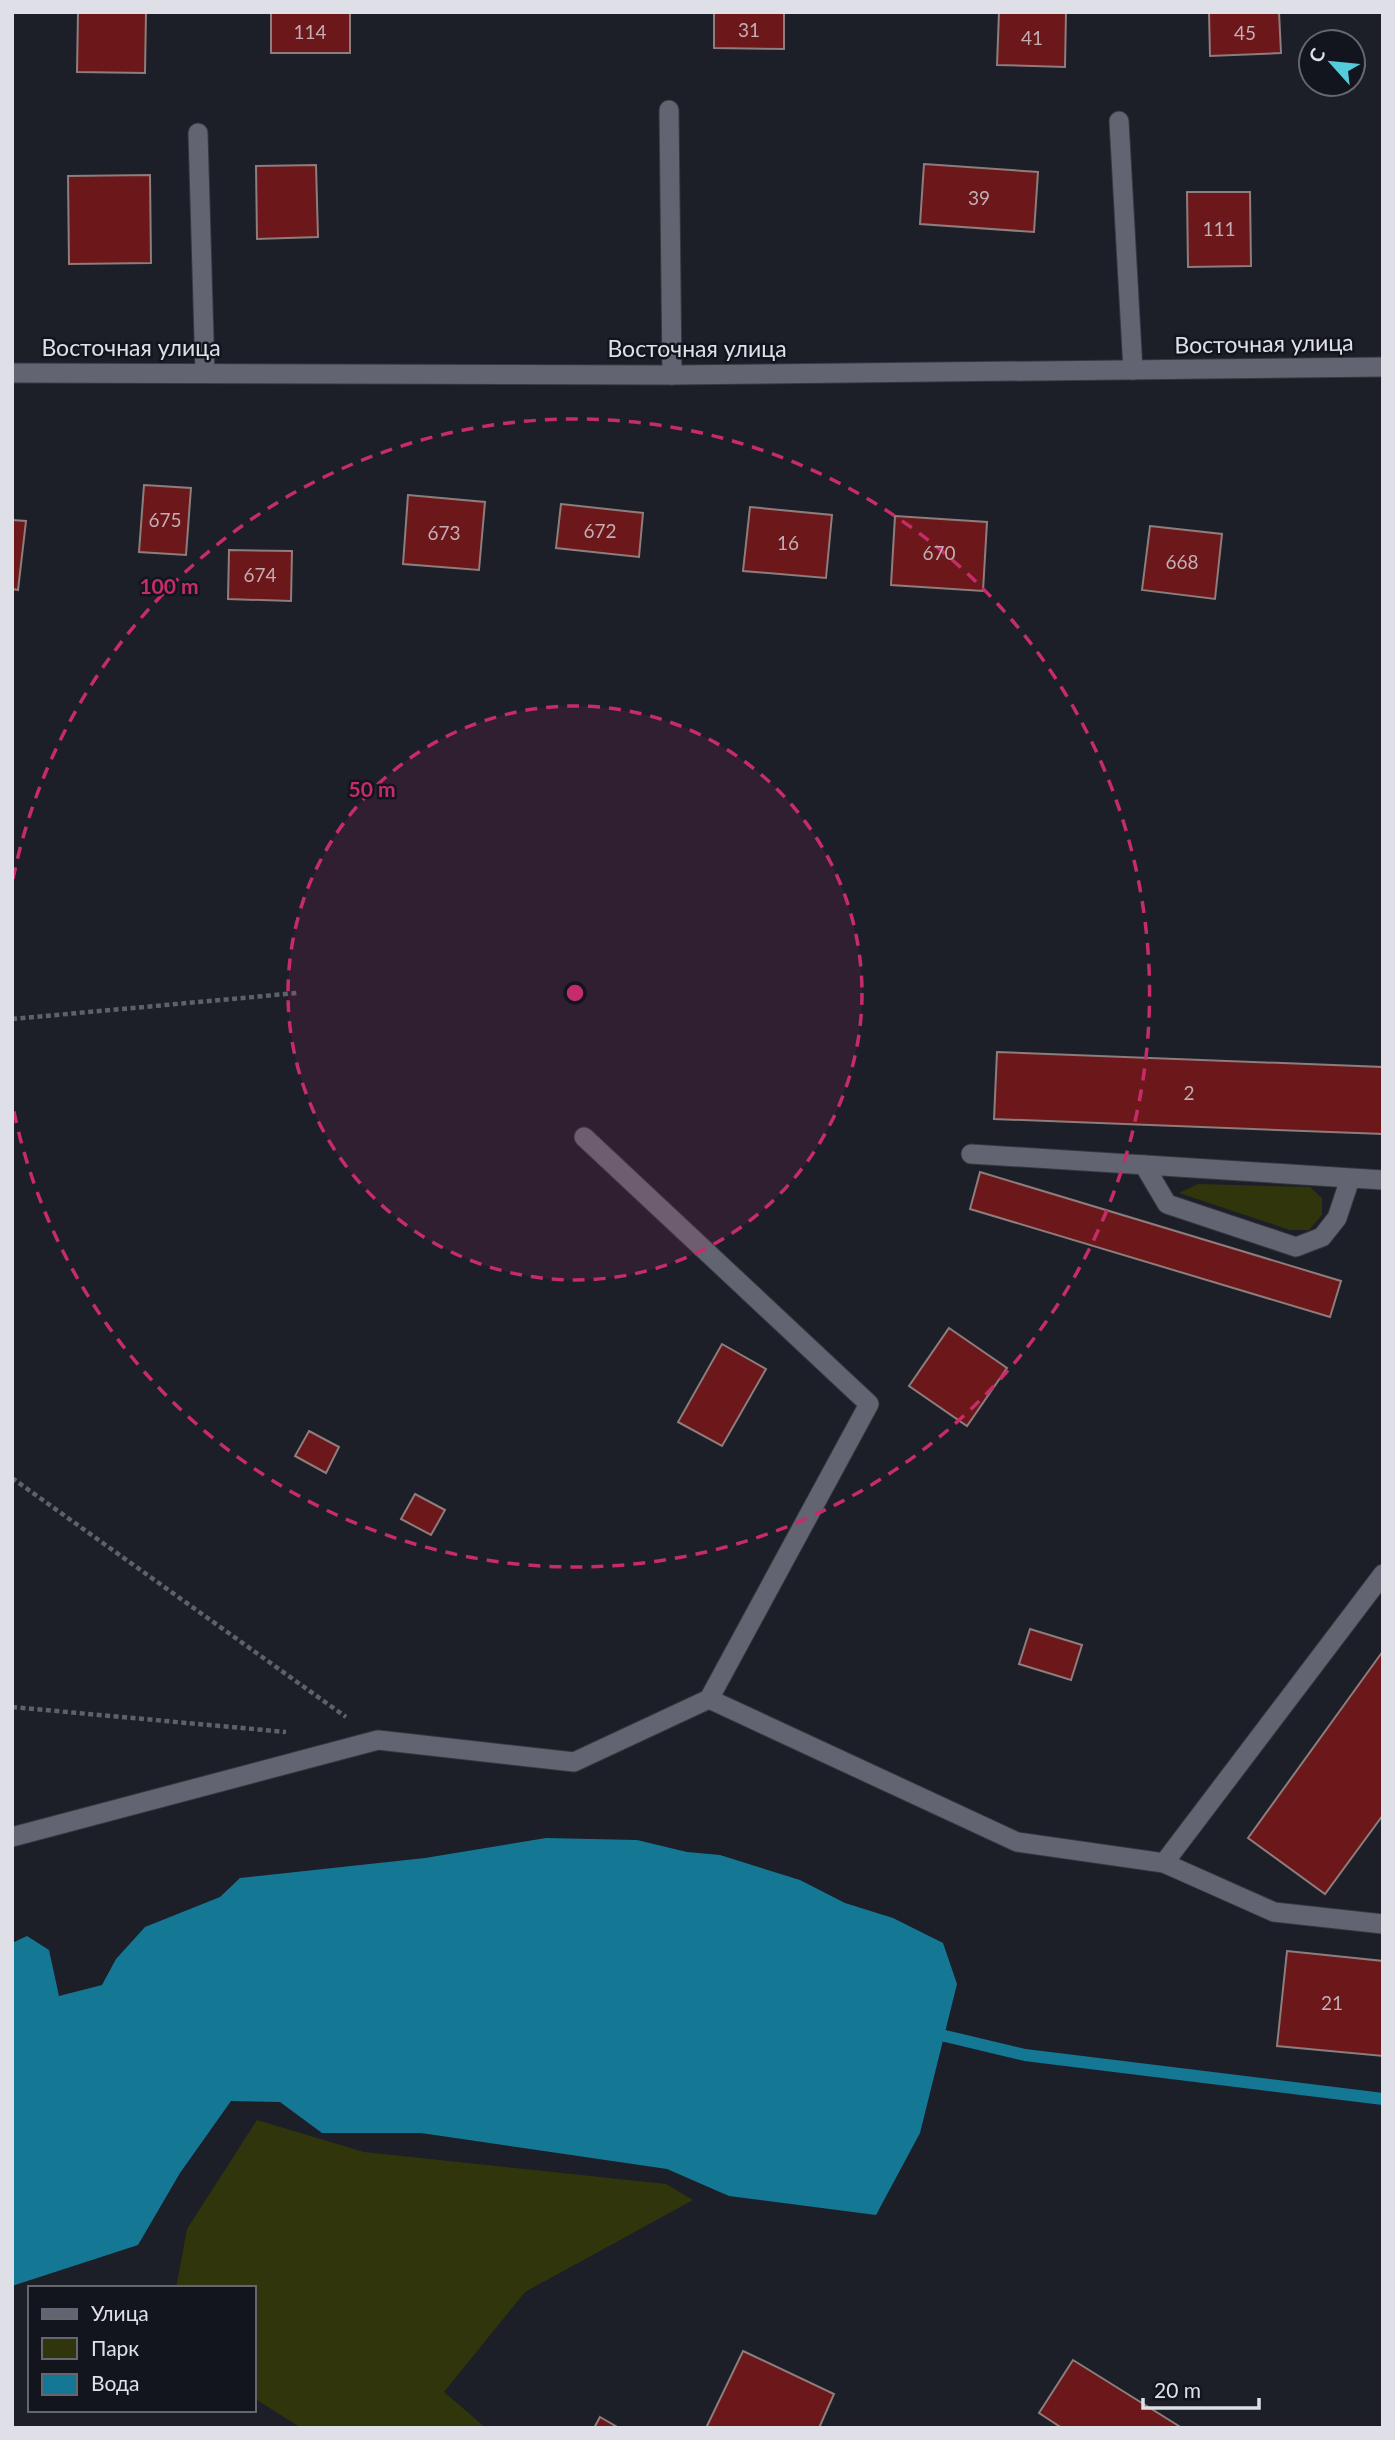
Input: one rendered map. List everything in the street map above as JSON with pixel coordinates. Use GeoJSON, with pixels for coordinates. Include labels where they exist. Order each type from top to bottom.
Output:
{"type":"FeatureCollection","features":[{"type":"Feature","properties":{"kind":"street"},"geometry":{"type":"LineString","coordinates":[[670,110],[672,375]]}},
{"type":"Feature","properties":{"kind":"street"},"geometry":{"type":"LineString","coordinates":[[1119,121],[1133,370]]}},
{"type":"Feature","properties":{"kind":"street"},"geometry":{"type":"LineString","coordinates":[[198,133],[205,373]]}},
{"type":"Feature","properties":{"kind":"street","name":"Восточная улица"},"geometry":{"type":"LineString","coordinates":[[12,373],[672,375],[1383,367]]}},
{"type":"Feature","properties":{"kind":"street"},"geometry":{"type":"LineString","coordinates":[[12,1837],[378,1740],[574,1762],[709,1699],[869,1404],[584,1137]]}},
{"type":"Feature","properties":{"kind":"street"},"geometry":{"type":"LineString","coordinates":[[971,1154],[1383,1180]]}},
{"type":"Feature","properties":{"kind":"street"},"geometry":{"type":"LineString","coordinates":[[1144,1165],[1167,1204],[1296,1247],[1322,1237],[1337,1217],[1350,1179]]}},
{"type":"Feature","properties":{"kind":"street"},"geometry":{"type":"LineString","coordinates":[[1164,1863],[1383,1574]]}},
{"type":"Feature","properties":{"kind":"street"},"geometry":{"type":"LineString","coordinates":[[709,1699],[1017,1842],[1164,1863],[1274,1913],[1383,1924]]}},
{"type":"Feature","properties":{"kind":"path"},"geometry":{"type":"LineString","coordinates":[[12,1019],[297,993]]}},
{"type":"Feature","properties":{"kind":"path"},"geometry":{"type":"LineString","coordinates":[[12,1478],[378,1740]]}},
{"type":"Feature","properties":{"kind":"path"},"geometry":{"type":"LineString","coordinates":[[12,1707],[296,1733]]}},
{"type":"Feature","properties":{"kind":"green space"},"geometry":{"type":"Polygon","coordinates":[[[1198,1184],[1310,1187],[1322,1198],[1322,1215],[1309,1230],[1290,1230],[1179,1193],[1198,1184]]]}},
{"type":"Feature","properties":{"kind":"green space"},"geometry":{"type":"Polygon","coordinates":[[[257,2120],[364,2152],[666,2184],[693,2200],[525,2292],[444,2392],[486,2428],[301,2428],[256,2399],[256,2286],[176,2286],[187,2229],[257,2120]]]}},
{"type":"Feature","properties":{"kind":"water"},"geometry":{"type":"Polygon","coordinates":[[[546,1838],[637,1840],[687,1852],[720,1855],[800,1880],[845,1903],[893,1918],[943,1943],[957,1984],[920,2133],[876,2215],[729,2196],[667,2169],[421,2133],[322,2133],[280,2102],[231,2101],[180,2173],[138,2245],[12,2286],[12,1943],[27,1936],[49,1950],[59,1996],[102,1985],[116,1959],[145,1927],[220,1897],[240,1878],[425,1858],[546,1838]]]}},
{"type":"Feature","properties":{"kind":"building"},"geometry":{"type":"Polygon","coordinates":[[[78,12],[146,12],[145,73],[77,72],[78,12]]]}},
{"type":"Feature","properties":{"kind":"building"},"geometry":{"type":"Polygon","coordinates":[[[271,12],[350,12],[350,53],[271,53],[271,12]]]}},
{"type":"Feature","properties":{"kind":"building"},"geometry":{"type":"Polygon","coordinates":[[[714,12],[784,12],[784,49],[714,48],[714,12]]]}},
{"type":"Feature","properties":{"kind":"building"},"geometry":{"type":"Polygon","coordinates":[[[999,12],[1066,12],[1065,67],[997,65],[999,12]]]}},
{"type":"Feature","properties":{"kind":"building"},"geometry":{"type":"Polygon","coordinates":[[[1209,12],[1279,12],[1281,53],[1210,56],[1209,12]]]}},
{"type":"Feature","properties":{"kind":"building"},"geometry":{"type":"Polygon","coordinates":[[[924,164],[1038,172],[1034,232],[920,224],[924,164]]]}},
{"type":"Feature","properties":{"kind":"building"},"geometry":{"type":"Polygon","coordinates":[[[316,165],[318,237],[257,239],[256,166],[316,165]]]}},
{"type":"Feature","properties":{"kind":"building"},"geometry":{"type":"Polygon","coordinates":[[[150,175],[151,263],[69,264],[68,176],[150,175]]]}},
{"type":"Feature","properties":{"kind":"building"},"geometry":{"type":"Polygon","coordinates":[[[1187,192],[1250,192],[1251,266],[1188,267],[1187,192]]]}},
{"type":"Feature","properties":{"kind":"building"},"geometry":{"type":"Polygon","coordinates":[[[144,485],[191,488],[186,555],[139,552],[144,485]]]}},
{"type":"Feature","properties":{"kind":"building"},"geometry":{"type":"Polygon","coordinates":[[[408,495],[485,502],[479,570],[403,564],[408,495]]]}},
{"type":"Feature","properties":{"kind":"building"},"geometry":{"type":"Polygon","coordinates":[[[561,504],[643,513],[639,557],[556,548],[561,504]]]}},
{"type":"Feature","properties":{"kind":"building"},"geometry":{"type":"Polygon","coordinates":[[[750,507],[832,515],[826,578],[743,571],[750,507]]]}},
{"type":"Feature","properties":{"kind":"building"},"geometry":{"type":"Polygon","coordinates":[[[895,516],[987,522],[983,591],[891,585],[895,516]]]}},
{"type":"Feature","properties":{"kind":"building"},"geometry":{"type":"Polygon","coordinates":[[[12,520],[26,521],[18,590],[12,589],[12,520]]]}},
{"type":"Feature","properties":{"kind":"building"},"geometry":{"type":"Polygon","coordinates":[[[1150,526],[1222,534],[1215,599],[1142,590],[1150,526]]]}},
{"type":"Feature","properties":{"kind":"building"},"geometry":{"type":"Polygon","coordinates":[[[229,550],[292,551],[291,601],[228,599],[229,550]]]}},
{"type":"Feature","properties":{"kind":"building"},"geometry":{"type":"Polygon","coordinates":[[[997,1052],[1383,1067],[1383,1134],[994,1119],[997,1052]]]}},
{"type":"Feature","properties":{"kind":"building"},"geometry":{"type":"Polygon","coordinates":[[[980,1172],[1341,1281],[1330,1317],[970,1209],[980,1172]]]}},
{"type":"Feature","properties":{"kind":"building"},"geometry":{"type":"Polygon","coordinates":[[[949,1328],[1007,1368],[967,1426],[909,1386],[949,1328]]]}},
{"type":"Feature","properties":{"kind":"building"},"geometry":{"type":"Polygon","coordinates":[[[722,1344],[766,1369],[722,1446],[678,1422],[722,1344]]]}},
{"type":"Feature","properties":{"kind":"building"},"geometry":{"type":"Polygon","coordinates":[[[309,1431],[339,1447],[326,1473],[295,1456],[309,1431]]]}},
{"type":"Feature","properties":{"kind":"building"},"geometry":{"type":"Polygon","coordinates":[[[415,1494],[445,1510],[431,1535],[401,1519],[415,1494]]]}},
{"type":"Feature","properties":{"kind":"building"},"geometry":{"type":"Polygon","coordinates":[[[1030,1629],[1082,1645],[1071,1680],[1019,1664],[1030,1629]]]}},
{"type":"Feature","properties":{"kind":"building"},"geometry":{"type":"Polygon","coordinates":[[[1383,1651],[1383,1815],[1325,1894],[1248,1838],[1383,1651]]]}},
{"type":"Feature","properties":{"kind":"building"},"geometry":{"type":"Polygon","coordinates":[[[1287,1951],[1383,1961],[1383,2056],[1277,2046],[1287,1951]]]}},
{"type":"Feature","properties":{"kind":"building"},"geometry":{"type":"Polygon","coordinates":[[[743,2351],[834,2394],[819,2428],[706,2428],[743,2351]]]}},
{"type":"Feature","properties":{"kind":"building"},"geometry":{"type":"Polygon","coordinates":[[[1073,2360],[1182,2428],[1062,2428],[1039,2413],[1073,2360]]]}},
{"type":"Feature","properties":{"kind":"building"},"geometry":{"type":"Polygon","coordinates":[[[600,2417],[619,2428],[594,2428],[600,2417]]]}},
{"type":"Feature","properties":{"kind":"waterway"},"geometry":{"type":"LineString","coordinates":[[930,2034],[1025,2055],[1383,2099]]}}]}
